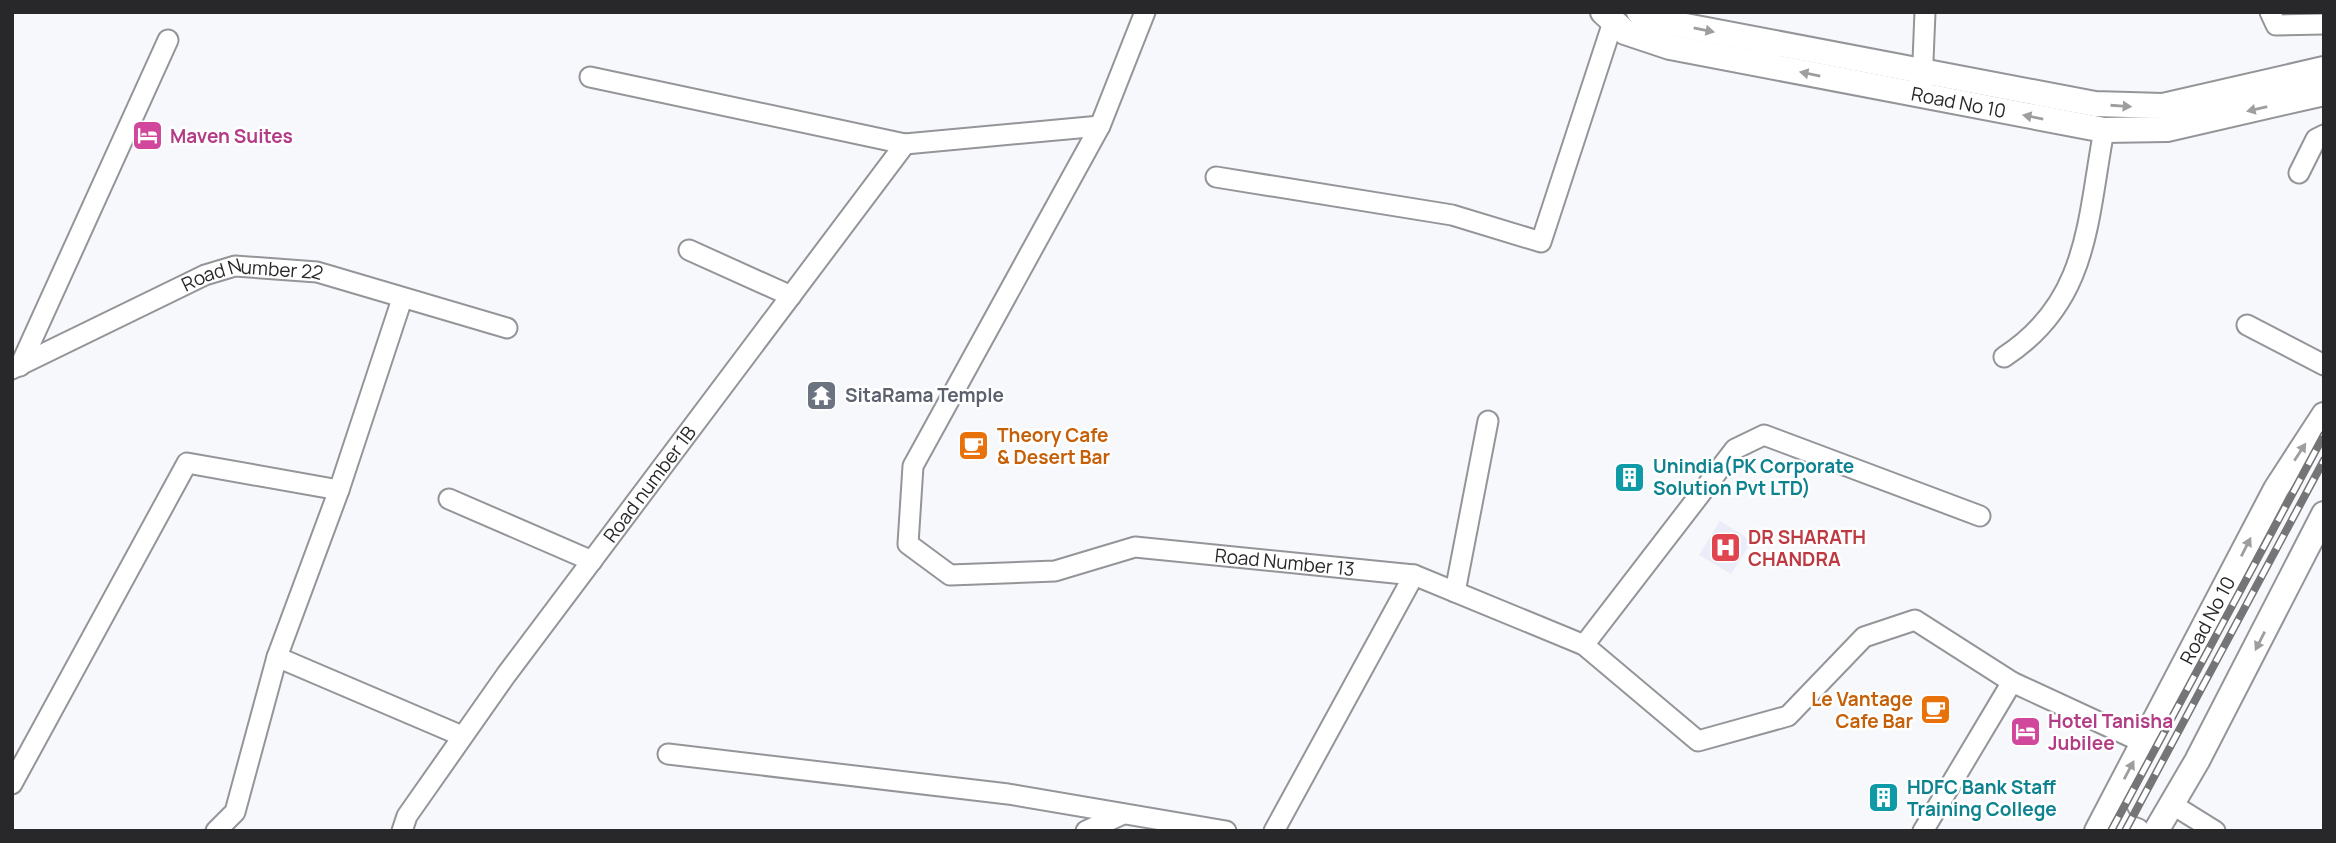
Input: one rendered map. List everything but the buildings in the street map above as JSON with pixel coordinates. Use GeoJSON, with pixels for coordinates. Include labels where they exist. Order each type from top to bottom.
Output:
{"type":"FeatureCollection","features":[{"type":"Feature","properties":{"kind":"main road","name":"Road No 10"},"geometry":{"type":"LineString","coordinates":[[1639,12],[1675,24],[2104,130],[2167,130],[2324,93]]}},
{"type":"Feature","properties":{"kind":"main road","name":"Road No 10"},"geometry":{"type":"LineString","coordinates":[[1608,17],[1643,40],[1670,47],[1922,84],[2146,108],[2324,69]]}},
{"type":"Feature","properties":{"kind":"main road","name":"Road No 10"},"geometry":{"type":"LineString","coordinates":[[2097,831],[2276,489],[2324,415]]}},
{"type":"Feature","properties":{"kind":"main road"},"geometry":{"type":"LineString","coordinates":[[2110,806],[2121,825],[2148,830],[2170,803],[2197,761],[2324,514]]}},
{"type":"Feature","properties":{"kind":"street","name":"Road Number 13"},"geometry":{"type":"LineString","coordinates":[[1145,12],[1100,126],[913,466],[908,544],[950,575],[1055,571],[1135,547],[1414,575],[1584,645],[1698,741],[1788,716],[1864,637],[1915,620],[2012,682],[2144,743]]}},
{"type":"Feature","properties":{"kind":"street"},"geometry":{"type":"LineString","coordinates":[[1922,84],[1925,12]]}},
{"type":"Feature","properties":{"kind":"street"},"geometry":{"type":"LineString","coordinates":[[2270,12],[2276,24],[2324,24]]}},
{"type":"Feature","properties":{"kind":"street"},"geometry":{"type":"LineString","coordinates":[[1216,177],[1452,215],[1541,242],[1608,17]]}},
{"type":"Feature","properties":{"kind":"street"},"geometry":{"type":"LineString","coordinates":[[16,368],[168,40]]}},
{"type":"Feature","properties":{"kind":"street"},"geometry":{"type":"LineString","coordinates":[[590,77],[905,144],[1100,126]]}},
{"type":"Feature","properties":{"kind":"street"},"geometry":{"type":"LineString","coordinates":[[2004,357],[2028,341],[2045,325],[2073,281],[2104,130]]}},
{"type":"Feature","properties":{"kind":"street"},"geometry":{"type":"LineString","coordinates":[[2298,173],[2316,139],[2324,135]]}},
{"type":"Feature","properties":{"kind":"street","name":"Road number 1B"},"geometry":{"type":"LineString","coordinates":[[401,831],[407,816],[461,736],[905,144]]}},
{"type":"Feature","properties":{"kind":"street"},"geometry":{"type":"LineString","coordinates":[[690,250],[791,296]]}},
{"type":"Feature","properties":{"kind":"street","name":"Road Number 22"},"geometry":{"type":"LineString","coordinates":[[16,368],[205,275],[235,266],[317,272],[507,328]]}},
{"type":"Feature","properties":{"kind":"street"},"geometry":{"type":"LineString","coordinates":[[216,831],[236,812],[277,657],[339,490],[402,299]]}},
{"type":"Feature","properties":{"kind":"street"},"geometry":{"type":"LineString","coordinates":[[2247,325],[2324,365]]}},
{"type":"Feature","properties":{"kind":"street"},"geometry":{"type":"LineString","coordinates":[[1455,592],[1488,421]]}},
{"type":"Feature","properties":{"kind":"street"},"geometry":{"type":"LineString","coordinates":[[1584,645],[1735,449],[1764,435],[1980,516]]}},
{"type":"Feature","properties":{"kind":"street"},"geometry":{"type":"LineString","coordinates":[[12,784],[187,463],[339,490]]}},
{"type":"Feature","properties":{"kind":"street"},"geometry":{"type":"LineString","coordinates":[[449,499],[592,561]]}},
{"type":"Feature","properties":{"kind":"street"},"geometry":{"type":"LineString","coordinates":[[1274,831],[1414,575]]}},
{"type":"Feature","properties":{"kind":"street"},"geometry":{"type":"LineString","coordinates":[[277,657],[461,736]]}},
{"type":"Feature","properties":{"kind":"street"},"geometry":{"type":"LineString","coordinates":[[1923,831],[2012,682]]}},
{"type":"Feature","properties":{"kind":"street"},"geometry":{"type":"LineString","coordinates":[[668,754],[1008,794],[1226,831]]}},
{"type":"Feature","properties":{"kind":"street"},"geometry":{"type":"LineString","coordinates":[[2170,803],[2215,831]]}},
{"type":"Feature","properties":{"kind":"street"},"geometry":{"type":"LineString","coordinates":[[1086,831],[1123,814]]}},
{"type":"Feature","properties":{"kind":"shaded area","name":"DR SHARATH CHANDRA"},"geometry":{"type":"Polygon","coordinates":[[[1720,521],[1752,541],[1731,574],[1699,555],[1720,521]]]}},
{"type":"Feature","properties":{"kind":"railway"},"geometry":{"type":"LineString","coordinates":[[2111,831],[2324,435]]}},
{"type":"Feature","properties":{"kind":"railway"},"geometry":{"type":"LineString","coordinates":[[2125,831],[2324,460]]}},
{"type":"Feature","properties":{"kind":"place","name":"Maven Suites"},"geometry":{"type":"Point","coordinates":[147,136]}},
{"type":"Feature","properties":{"kind":"place","name":"SitaRama Temple"},"geometry":{"type":"Point","coordinates":[822,395]}},
{"type":"Feature","properties":{"kind":"place","name":"Theory Cafe & Desert Bar"},"geometry":{"type":"Point","coordinates":[974,446]}},
{"type":"Feature","properties":{"kind":"place","name":"Unindia(PK Corporate Solution Pvt LTD)"},"geometry":{"type":"Point","coordinates":[1630,477]}},
{"type":"Feature","properties":{"kind":"place","name":"DR SHARATH CHANDRA"},"geometry":{"type":"Point","coordinates":[1725,548]}},
{"type":"Feature","properties":{"kind":"place","name":"Le Vantage Cafe Bar"},"geometry":{"type":"Point","coordinates":[1936,710]}},
{"type":"Feature","properties":{"kind":"place","name":"Hotel Tanisha Jubilee"},"geometry":{"type":"Point","coordinates":[2025,732]}},
{"type":"Feature","properties":{"kind":"place","name":"HDFC Bank Staff Training College"},"geometry":{"type":"Point","coordinates":[1884,798]}}]}
